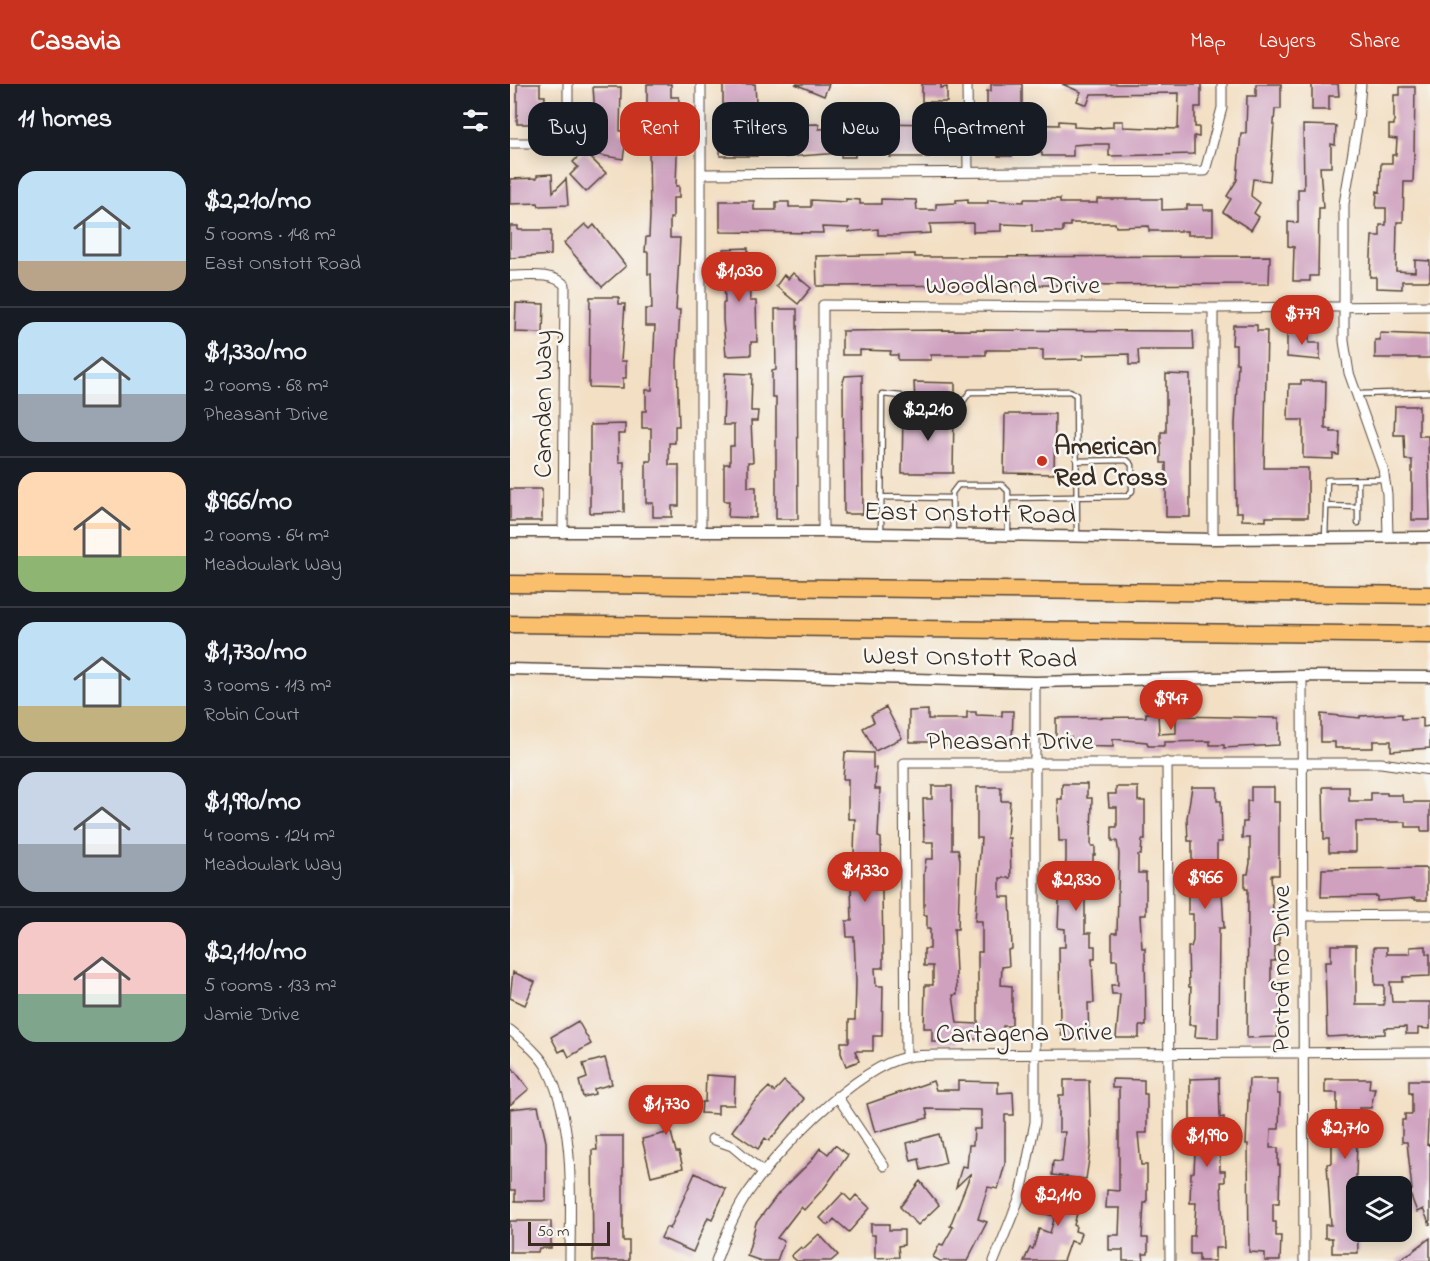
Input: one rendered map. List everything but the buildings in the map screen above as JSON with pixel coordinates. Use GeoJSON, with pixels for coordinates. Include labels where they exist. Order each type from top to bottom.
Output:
{"type":"FeatureCollection","features":[{"type":"Feature","properties":{"kind":"highway"},"geometry":{"type":"LineString","coordinates":[[510,584],[1430,595]]}},
{"type":"Feature","properties":{"kind":"highway"},"geometry":{"type":"LineString","coordinates":[[510,624],[1430,635]]}},
{"type":"Feature","properties":{"kind":"street"},"geometry":{"type":"LineString","coordinates":[[510,142],[546,143],[562,137],[568,123],[568,84]]}},
{"type":"Feature","properties":{"kind":"street"},"geometry":{"type":"LineString","coordinates":[[701,84],[701,532]]}},
{"type":"Feature","properties":{"kind":"street"},"geometry":{"type":"LineString","coordinates":[[967,84],[968,172]]}},
{"type":"Feature","properties":{"kind":"street"},"geometry":{"type":"LineString","coordinates":[[701,174],[1205,171],[1222,108],[1222,84]]}},
{"type":"Feature","properties":{"kind":"street"},"geometry":{"type":"LineString","coordinates":[[1361,84],[1356,138],[1344,204],[1344,341],[1349,373],[1377,446],[1384,478],[1388,537]]}},
{"type":"Feature","properties":{"kind":"street","name":"Camden Way"},"geometry":{"type":"LineString","coordinates":[[510,276],[558,278],[565,285],[564,532]]}},
{"type":"Feature","properties":{"kind":"street","name":"Woodland Drive"},"geometry":{"type":"LineString","coordinates":[[824,532],[824,305],[1213,308],[1430,306]]}},
{"type":"Feature","properties":{"kind":"street"},"geometry":{"type":"LineString","coordinates":[[1213,308],[1213,539]]}},
{"type":"Feature","properties":{"kind":"street","name":"East Onstott Road"},"geometry":{"type":"LineString","coordinates":[[510,532],[824,532],[1213,539],[1430,537]]}},
{"type":"Feature","properties":{"kind":"street","name":"West Onstott Road"},"geometry":{"type":"LineString","coordinates":[[510,669],[1035,682],[1302,676],[1430,677]]}},
{"type":"Feature","properties":{"kind":"street","name":"Portofino Drive"},"geometry":{"type":"LineString","coordinates":[[1302,676],[1304,1261]]}},
{"type":"Feature","properties":{"kind":"street"},"geometry":{"type":"LineString","coordinates":[[994,1261],[1021,1194],[1035,1122],[1035,682]]}},
{"type":"Feature","properties":{"kind":"street","name":"Pheasant Drive"},"geometry":{"type":"LineString","coordinates":[[906,1057],[904,763],[1034,761],[1381,763],[1430,770]]}},
{"type":"Feature","properties":{"kind":"street"},"geometry":{"type":"LineString","coordinates":[[1167,762],[1170,1261]]}},
{"type":"Feature","properties":{"kind":"street"},"geometry":{"type":"LineString","coordinates":[[1303,916],[1430,915]]}},
{"type":"Feature","properties":{"kind":"street"},"geometry":{"type":"LineString","coordinates":[[510,1030],[548,1068],[564,1119],[569,1162],[570,1261]]}},
{"type":"Feature","properties":{"kind":"street","name":"Cartagena Drive"},"geometry":{"type":"LineString","coordinates":[[716,1261],[739,1208],[764,1173],[819,1112],[866,1076],[906,1057],[1303,1051],[1430,1052]]}},
{"type":"Feature","properties":{"kind":"street"},"geometry":{"type":"LineString","coordinates":[[837,1096],[884,1166]]}},
{"type":"Feature","properties":{"kind":"street"},"geometry":{"type":"LineString","coordinates":[[712,1139],[732,1146],[764,1173]]}},
{"type":"Feature","properties":{"kind":"lane"},"geometry":{"type":"LineString","coordinates":[[881,533],[882,394],[901,396],[913,407],[959,407],[970,392],[1070,391],[1076,395],[1077,536]]}},
{"type":"Feature","properties":{"kind":"lane"},"geometry":{"type":"LineString","coordinates":[[1357,394],[1430,392]]}},
{"type":"Feature","properties":{"kind":"lane"},"geometry":{"type":"LineString","coordinates":[[1008,498],[1127,496],[1132,491],[1132,465],[1127,460],[1077,461]]}},
{"type":"Feature","properties":{"kind":"lane"},"geometry":{"type":"LineString","coordinates":[[1325,538],[1327,480],[1384,478]]}},
{"type":"Feature","properties":{"kind":"lane"},"geometry":{"type":"LineString","coordinates":[[1358,480],[1358,523]]}},
{"type":"Feature","properties":{"kind":"lane"},"geometry":{"type":"LineString","coordinates":[[953,534],[952,498],[958,485],[1002,485],[1008,491],[1008,535]]}},
{"type":"Feature","properties":{"kind":"lane"},"geometry":{"type":"LineString","coordinates":[[881,497],[952,498]]}},
{"type":"Feature","properties":{"kind":"lane"},"geometry":{"type":"LineString","coordinates":[[1326,506],[1358,507]]}},
{"type":"Feature","properties":{"kind":"place","name":"American Red Cross"},"geometry":{"type":"Point","coordinates":[1042,461]}}]}
